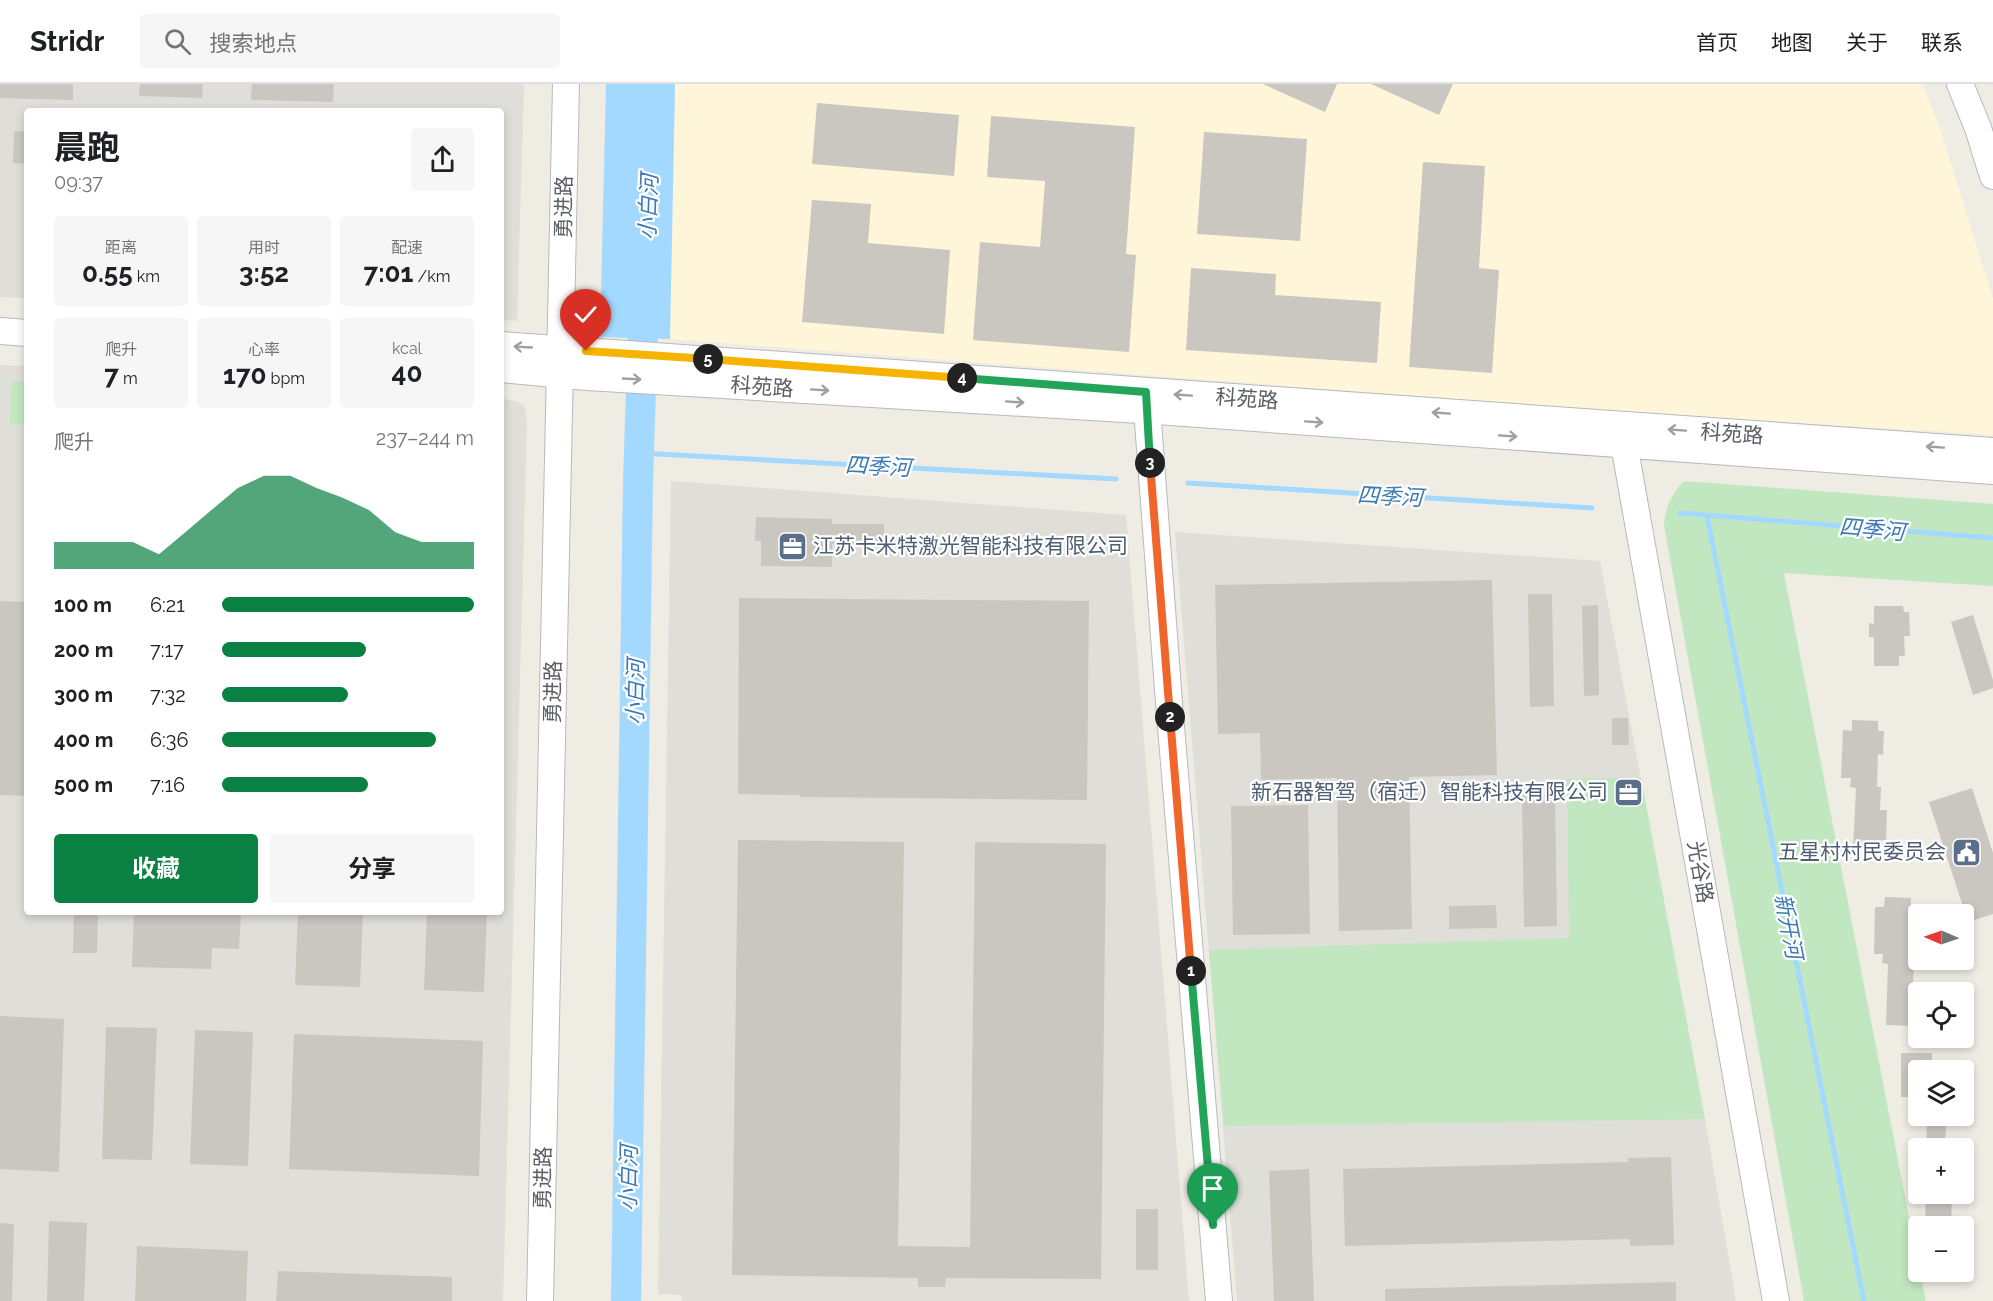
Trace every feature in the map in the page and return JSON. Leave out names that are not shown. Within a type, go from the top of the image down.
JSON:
[{"type":"street","name":"勇进路","points":[[540,1301],[566,84]]},
{"type":"street","points":[[1960,84],[1978,128],[1993,176]]},
{"type":"street","points":[[0,316],[24,318]]},
{"type":"street","points":[[0,331],[24,333]]},
{"type":"street","name":"科苑路","points":[[504,345],[586,351],[678,369],[1146,401],[1993,451]]},
{"type":"street","name":"科苑路","points":[[504,369],[587,377],[678,369]]},
{"type":"street","name":"科苑路","points":[[1146,401],[1624,444],[1993,471]]},
{"type":"street","points":[[1146,401],[1219,1301]]},
{"type":"street","name":"光谷路","points":[[1624,444],[1776,1301]]},
{"type":"shaded area","points":[[0,84],[524,84],[517,321],[504,320],[504,108],[24,108],[24,298],[0,297]]},
{"type":"shaded area","points":[[675,84],[1922,84],[1939,125],[1993,299],[1993,435],[1642,413],[670,339]]},
{"type":"shaded area","points":[[0,365],[24,366],[24,915],[504,915],[504,399],[518,402],[525,408],[527,422],[503,1301],[0,1301]]},
{"type":"shaded area","points":[[671,481],[1126,515],[1189,1301],[682,1301],[682,1295],[658,1294]]},
{"type":"shaded area","points":[[1175,532],[1600,561],[1705,1119],[1736,1301],[1237,1301]]},
{"type":"green space","points":[[12,381],[24,382],[24,425],[10,424]]},
{"type":"green space","points":[[1684,481],[1993,504],[1993,586],[1784,573],[1909,1216],[1908,1282],[1922,1282],[1926,1301],[1804,1301],[1664,525],[1670,501]]},
{"type":"green space","points":[[1641,778],[1705,1119],[1224,1126],[1209,950],[1569,938],[1567,779]]},
{"type":"water","points":[[606,84],[675,84],[670,339],[600,337]]},
{"type":"building","points":[[0,84],[73,84],[73,100],[0,98]]},
{"type":"building","points":[[140,84],[203,84],[202,98],[139,96]]},
{"type":"building","points":[[252,84],[334,84],[333,102],[251,100]]},
{"type":"building","points":[[1263,84],[1337,84],[1325,112]]},
{"type":"building","points":[[1371,84],[1453,84],[1439,115]]},
{"type":"building","points":[[817,103],[959,115],[954,176],[812,164]]},
{"type":"building","points":[[991,116],[1135,127],[1126,254],[1136,255],[1129,352],[973,340],[980,242],[1040,247],[1045,181],[987,177]]},
{"type":"building","points":[[14,131],[24,132],[24,164],[13,163]]},
{"type":"building","points":[[1204,132],[1307,139],[1300,241],[1197,234]]},
{"type":"building","points":[[1423,162],[1485,166],[1479,268],[1499,270],[1492,373],[1409,367]]},
{"type":"building","points":[[812,200],[871,204],[868,243],[950,250],[944,334],[802,322]]},
{"type":"building","points":[[1191,268],[1276,274],[1275,295],[1381,302],[1377,363],[1186,350]]},
{"type":"building","points":[[756,517],[832,519],[832,524],[884,524],[884,545],[832,544],[832,567],[761,566],[761,541],[755,541]]},
{"type":"building","points":[[1492,580],[1497,775],[1409,777],[1412,929],[1339,931],[1337,778],[1261,780],[1260,733],[1218,734],[1215,585]]},
{"type":"building","points":[[1528,594],[1552,594],[1554,706],[1530,707]]},
{"type":"building","points":[[739,598],[1089,601],[1087,800],[800,797],[800,795],[738,794]]},
{"type":"building","points":[[0,601],[24,602],[24,796],[0,795]]},
{"type":"building","points":[[1598,605],[1599,695],[1584,696],[1582,606]]},
{"type":"building","points":[[1874,606],[1903,606],[1904,612],[1909,612],[1910,636],[1904,636],[1905,656],[1899,656],[1899,666],[1874,666],[1874,637],[1869,637],[1869,623],[1874,624]]},
{"type":"building","points":[[1973,615],[1993,680],[1993,688],[1973,695],[1951,622]]},
{"type":"building","points":[[1612,718],[1628,718],[1629,745],[1612,745]]},
{"type":"building","points":[[1852,720],[1878,721],[1878,731],[1884,731],[1883,755],[1878,754],[1877,787],[1881,787],[1880,810],[1887,810],[1886,840],[1882,840],[1881,850],[1853,849],[1856,788],[1850,787],[1851,778],[1841,778],[1843,730],[1852,731]]},
{"type":"building","points":[[1972,788],[1993,853],[1993,914],[1974,920],[1974,904],[1962,904],[1929,802]]},
{"type":"building","points":[[1555,794],[1557,926],[1524,927],[1522,795]]},
{"type":"building","points":[[1308,805],[1310,934],[1233,935],[1231,806]]},
{"type":"building","points":[[738,840],[904,842],[898,1246],[970,1247],[975,842],[1106,844],[1101,1279],[946,1278],[945,1287],[918,1287],[918,1278],[732,1275]]},
{"type":"building","points":[[1885,897],[1911,898],[1911,904],[1908,904],[1908,970],[1914,970],[1913,982],[1908,982],[1908,1026],[1886,1025],[1888,964],[1882,963],[1883,954],[1874,954],[1875,907],[1884,907]]},
{"type":"building","points":[[1496,905],[1497,928],[1449,929],[1449,906]]},
{"type":"building","points":[[74,915],[98,915],[97,953],[73,953]]},
{"type":"building","points":[[134,915],[241,915],[239,949],[212,948],[211,969],[132,967]]},
{"type":"building","points":[[298,915],[363,915],[360,987],[295,985]]},
{"type":"building","points":[[427,915],[487,915],[484,992],[424,990]]},
{"type":"building","points":[[0,1016],[64,1019],[59,1172],[0,1169]]},
{"type":"building","points":[[106,1027],[157,1028],[152,1160],[102,1159]]},
{"type":"building","points":[[195,1030],[253,1032],[248,1166],[190,1164]]},
{"type":"building","points":[[294,1034],[483,1041],[479,1176],[289,1169]]},
{"type":"building","points":[[1901,1053],[1932,1053],[1932,1060],[1908,1060],[1908,1097],[1901,1097]]},
{"type":"building","points":[[1927,1126],[1946,1126],[1945,1138],[1926,1138]]},
{"type":"building","points":[[1671,1157],[1674,1245],[1630,1246],[1630,1239],[1345,1246],[1343,1169],[1628,1162],[1628,1158]]},
{"type":"building","points":[[1309,1169],[1314,1301],[1274,1301],[1269,1171]]},
{"type":"building","points":[[1926,1204],[1952,1204],[1951,1216],[1925,1216]]},
{"type":"building","points":[[1136,1209],[1158,1209],[1158,1270],[1136,1270]]},
{"type":"building","points":[[49,1221],[87,1223],[84,1301],[47,1301]]},
{"type":"building","points":[[0,1223],[14,1224],[12,1301],[0,1301]]},
{"type":"building","points":[[137,1246],[248,1251],[246,1301],[135,1301]]},
{"type":"building","points":[[278,1271],[452,1277],[452,1301],[276,1301]]},
{"type":"building","points":[[1676,1282],[1676,1301],[1385,1301],[1385,1289]]},
{"type":"waterway","name":"小白河","points":[[626,1301],[638,481],[644,299]]},
{"type":"waterway","name":"四季河","points":[[639,453],[1116,479]]},
{"type":"waterway","name":"四季河","points":[[1188,483],[1592,508]]},
{"type":"waterway","name":"四季河","points":[[1680,513],[1993,538]]},
{"type":"waterway","name":"新开河","points":[[1707,516],[1864,1301]]},
{"type":"place","name":"江苏卡米特激光智能科技有限公司","points":[[792,546]]},
{"type":"place","name":"新石器智驾（宿迁）智能科技有限公司","points":[[1629,792]]},
{"type":"place","name":"五星村村民委员会","points":[[1967,852]]},
{"type":"route","points":[[586,351],[1146,392],[1169,703],[1213,1225]]}]
